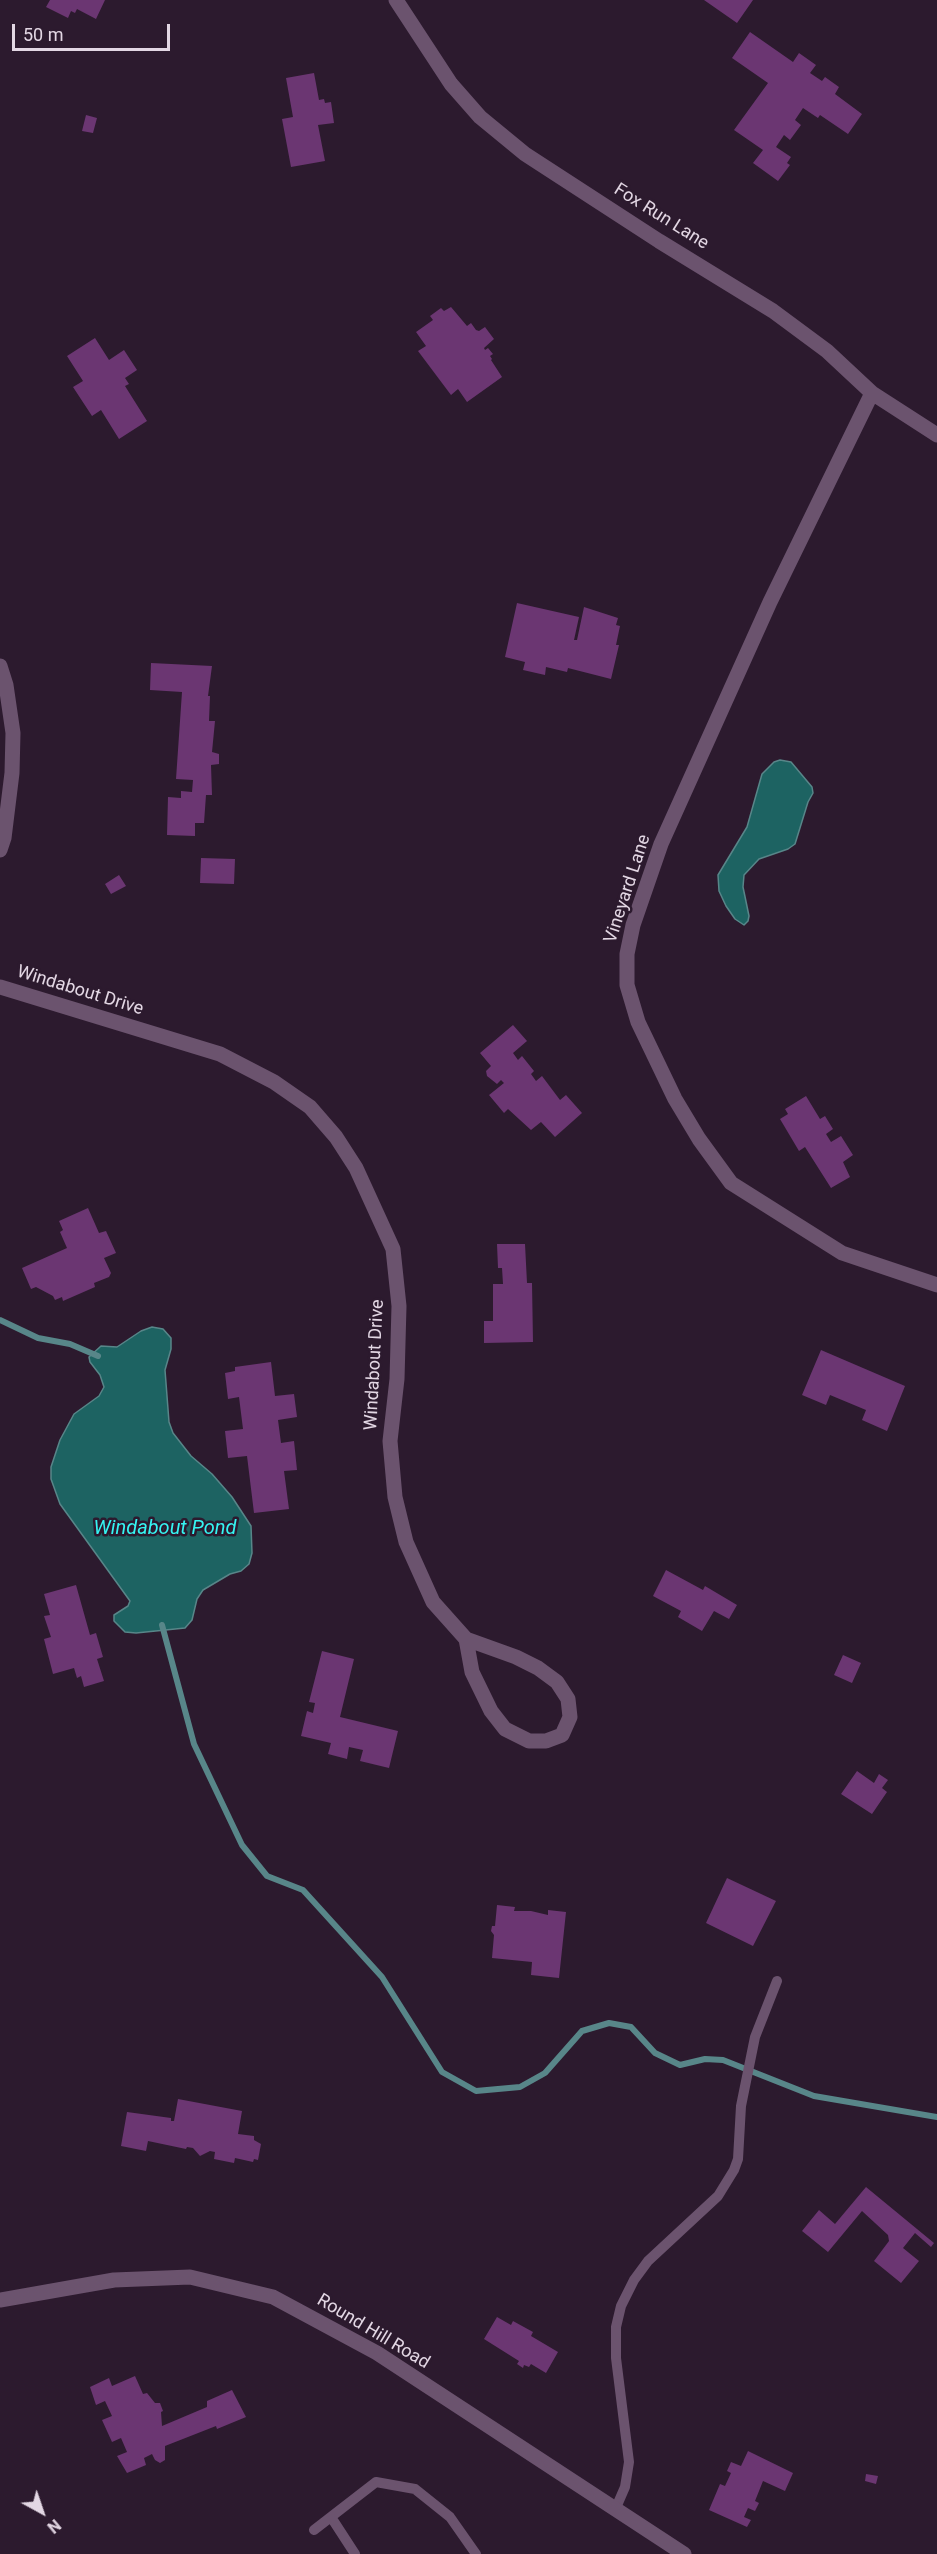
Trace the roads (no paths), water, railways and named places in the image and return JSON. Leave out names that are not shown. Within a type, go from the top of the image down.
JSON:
[{"type":"street","name":"Fox Run Lane","points":[[396,0],[451,84],[480,117],[501,135],[525,154],[613,211],[773,311],[827,351],[872,393],[937,435]]},
{"type":"street","name":"Vineyard Lane","points":[[872,393],[770,602],[661,844],[633,925],[627,954],[627,985],[638,1022],[675,1099],[699,1139],[731,1183],[842,1253],[937,1285]]},
{"type":"street","points":[[0,666],[6,685],[13,733],[12,773],[4,838],[0,850]]},
{"type":"street","name":"Windabout Drive","points":[[0,987],[220,1054],[274,1082],[310,1107],[336,1137],[356,1167],[393,1249],[399,1306],[397,1379],[390,1441],[395,1497],[405,1542],[433,1602],[466,1639],[516,1657],[538,1668],[557,1682],[568,1698],[570,1717],[562,1735],[546,1741],[529,1741],[505,1729],[491,1711],[472,1672],[466,1639]]},
{"type":"street","name":"Round Hill Road","points":[[0,2300],[114,2280],[190,2277],[273,2296],[377,2353],[684,2554]]},
{"type":"lane","points":[[615,2510],[626,2487],[629,2462],[616,2358],[616,2327],[621,2306],[634,2280],[648,2261],[718,2196],[734,2170],[738,2160],[741,2106],[755,2037],[777,1981]]},
{"type":"lane","points":[[314,2530],[376,2482],[415,2488],[450,2517],[476,2554]]},
{"type":"lane","points":[[331,2517],[355,2554]]},
{"type":"water","points":[[780,760],[791,762],[812,787],[813,793],[795,844],[788,849],[759,859],[744,875],[743,887],[749,916],[744,925],[735,919],[726,906],[719,891],[718,875],[747,827],[762,774],[774,762]]},
{"type":"water","name":"Windabout Pond","points":[[152,1327],[163,1329],[171,1338],[171,1349],[165,1370],[169,1422],[173,1433],[191,1456],[212,1474],[232,1497],[251,1526],[252,1553],[249,1564],[241,1571],[230,1574],[203,1590],[197,1599],[192,1620],[185,1628],[136,1633],[125,1632],[114,1621],[114,1615],[128,1606],[130,1601],[60,1504],[51,1479],[51,1467],[60,1440],[74,1414],[99,1396],[104,1387],[89,1357],[101,1346],[117,1347],[141,1331]]},
{"type":"waterway","points":[[0,1320],[38,1338],[70,1344],[98,1356]]},
{"type":"waterway","points":[[162,1625],[194,1744],[242,1845],[267,1876],[303,1890],[382,1977],[442,2072],[476,2091],[520,2087],[545,2073],[582,2031],[609,2023],[631,2027],[655,2053],[680,2065],[705,2059],[723,2060],[814,2096],[937,2117]]}]
